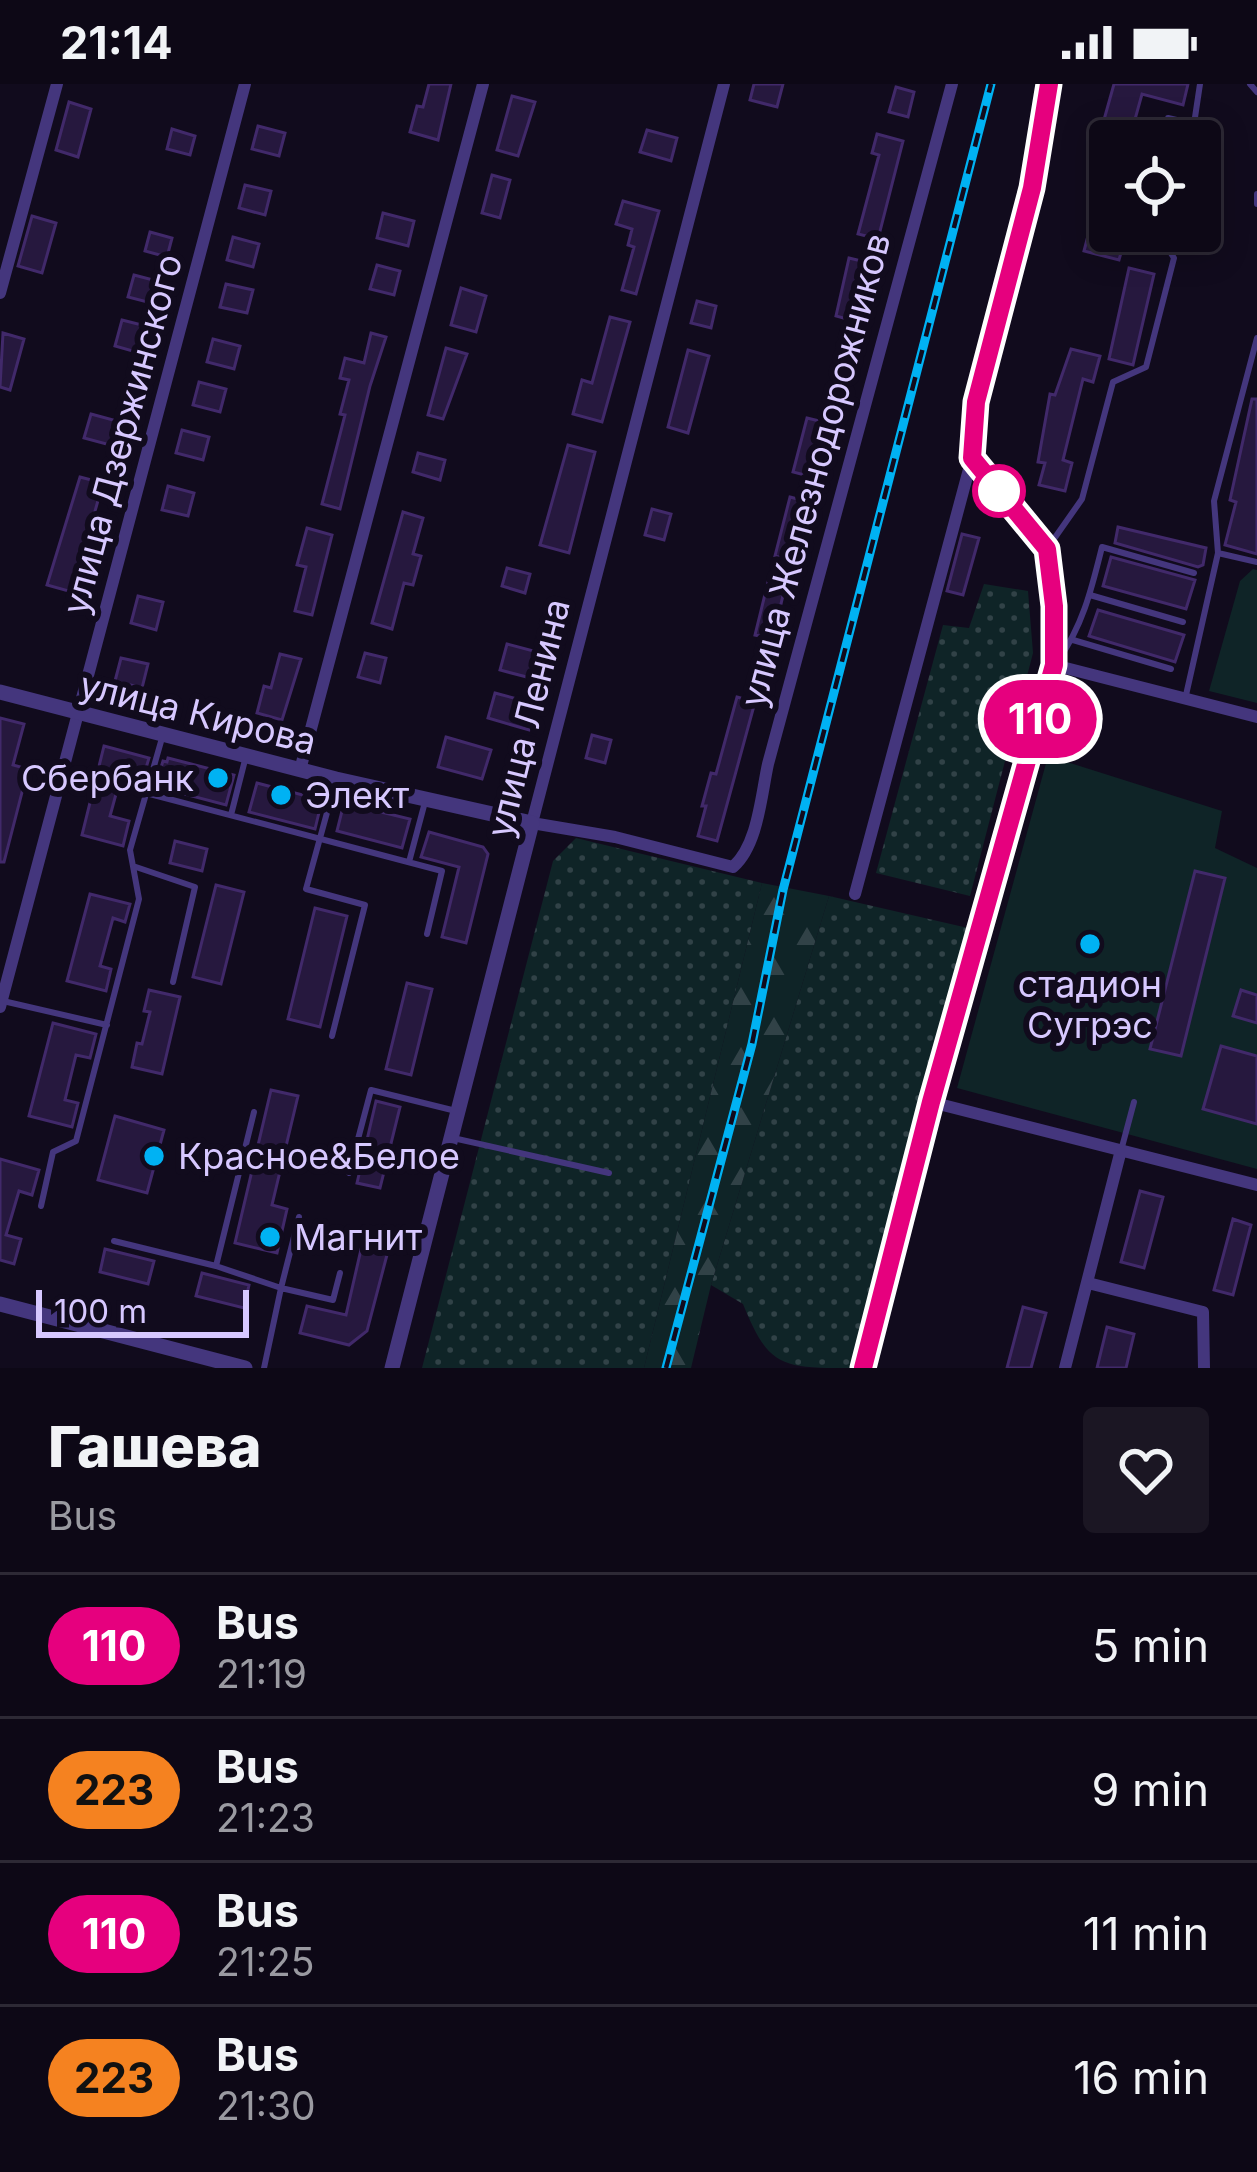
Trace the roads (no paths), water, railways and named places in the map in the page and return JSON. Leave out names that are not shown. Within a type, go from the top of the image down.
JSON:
[{"type":"street","points":[[0,293],[57,84]]},
{"type":"street","name":"улица Дзержинского","points":[[1,1002],[245,84]]},
{"type":"street","points":[[300,770],[483,84]]},
{"type":"street","name":"улица Ленина","points":[[392,1368],[724,84]]},
{"type":"street","name":"улица Железнодорожников","points":[[733,866],[744,853],[758,816],[901,262],[952,84]]},
{"type":"street","points":[[855,894],[972,458],[976,402],[1032,188],[1049,84]]},
{"type":"street","points":[[863,1368],[931,1102],[1054,665],[1047,549],[972,458]]},
{"type":"street","points":[[1054,665],[1257,717]]},
{"type":"street","name":"улица Кирова","points":[[0,692],[336,779],[733,866]]},
{"type":"street","points":[[931,1102],[1257,1185]]},
{"type":"street","points":[[1065,1368],[1121,1150]]},
{"type":"street","points":[[1088,1283],[1203,1312],[1204,1368]]},
{"type":"street","points":[[0,1304],[236,1367]]},
{"type":"lane","points":[[1195,120],[1200,84]]},
{"type":"lane","points":[[1250,84],[1257,92]]},
{"type":"lane","points":[[1257,194],[1257,204]]},
{"type":"lane","points":[[1047,549],[1082,499],[1113,382],[1146,367],[1174,258],[1170,252]]},
{"type":"lane","points":[[1185,699],[1218,553],[1214,501],[1257,338]]},
{"type":"lane","points":[[1054,665],[1072,640],[1102,547],[1194,573]]},
{"type":"lane","points":[[1218,553],[1257,562]]},
{"type":"lane","points":[[1090,595],[1183,622]]},
{"type":"lane","points":[[1072,640],[1172,669]]},
{"type":"lane","points":[[41,1206],[53,1152],[76,1142],[108,1026],[139,899],[130,850],[164,734]]},
{"type":"lane","points":[[231,815],[247,756]]},
{"type":"lane","points":[[332,1036],[365,905],[306,889],[336,779]]},
{"type":"lane","points":[[146,793],[442,871],[427,934]]},
{"type":"lane","points":[[410,862],[426,800]]},
{"type":"lane","points":[[133,866],[195,887],[173,982]]},
{"type":"lane","points":[[1,1002],[108,1026]]},
{"type":"lane","points":[[349,1173],[371,1090],[460,1112]]},
{"type":"lane","points":[[1121,1150],[1134,1102]]},
{"type":"lane","points":[[216,1266],[254,1112]]},
{"type":"lane","points":[[453,1138],[609,1173]]},
{"type":"lane","points":[[263,1368],[299,1216]]},
{"type":"lane","points":[[114,1241],[333,1300],[340,1273]]},
{"type":"railway","points":[[666,1368],[752,1044],[783,890],[991,84]]},
{"type":"place","name":"Сбербанк","points":[[218,778]]},
{"type":"place","name":"Элект","points":[[281,795]]},
{"type":"place","name":"стадион Сугрэс","points":[[1090,944]]},
{"type":"place","name":"Красное&Белое","points":[[154,1156]]},
{"type":"place","name":"Магнит","points":[[270,1237]]}]
